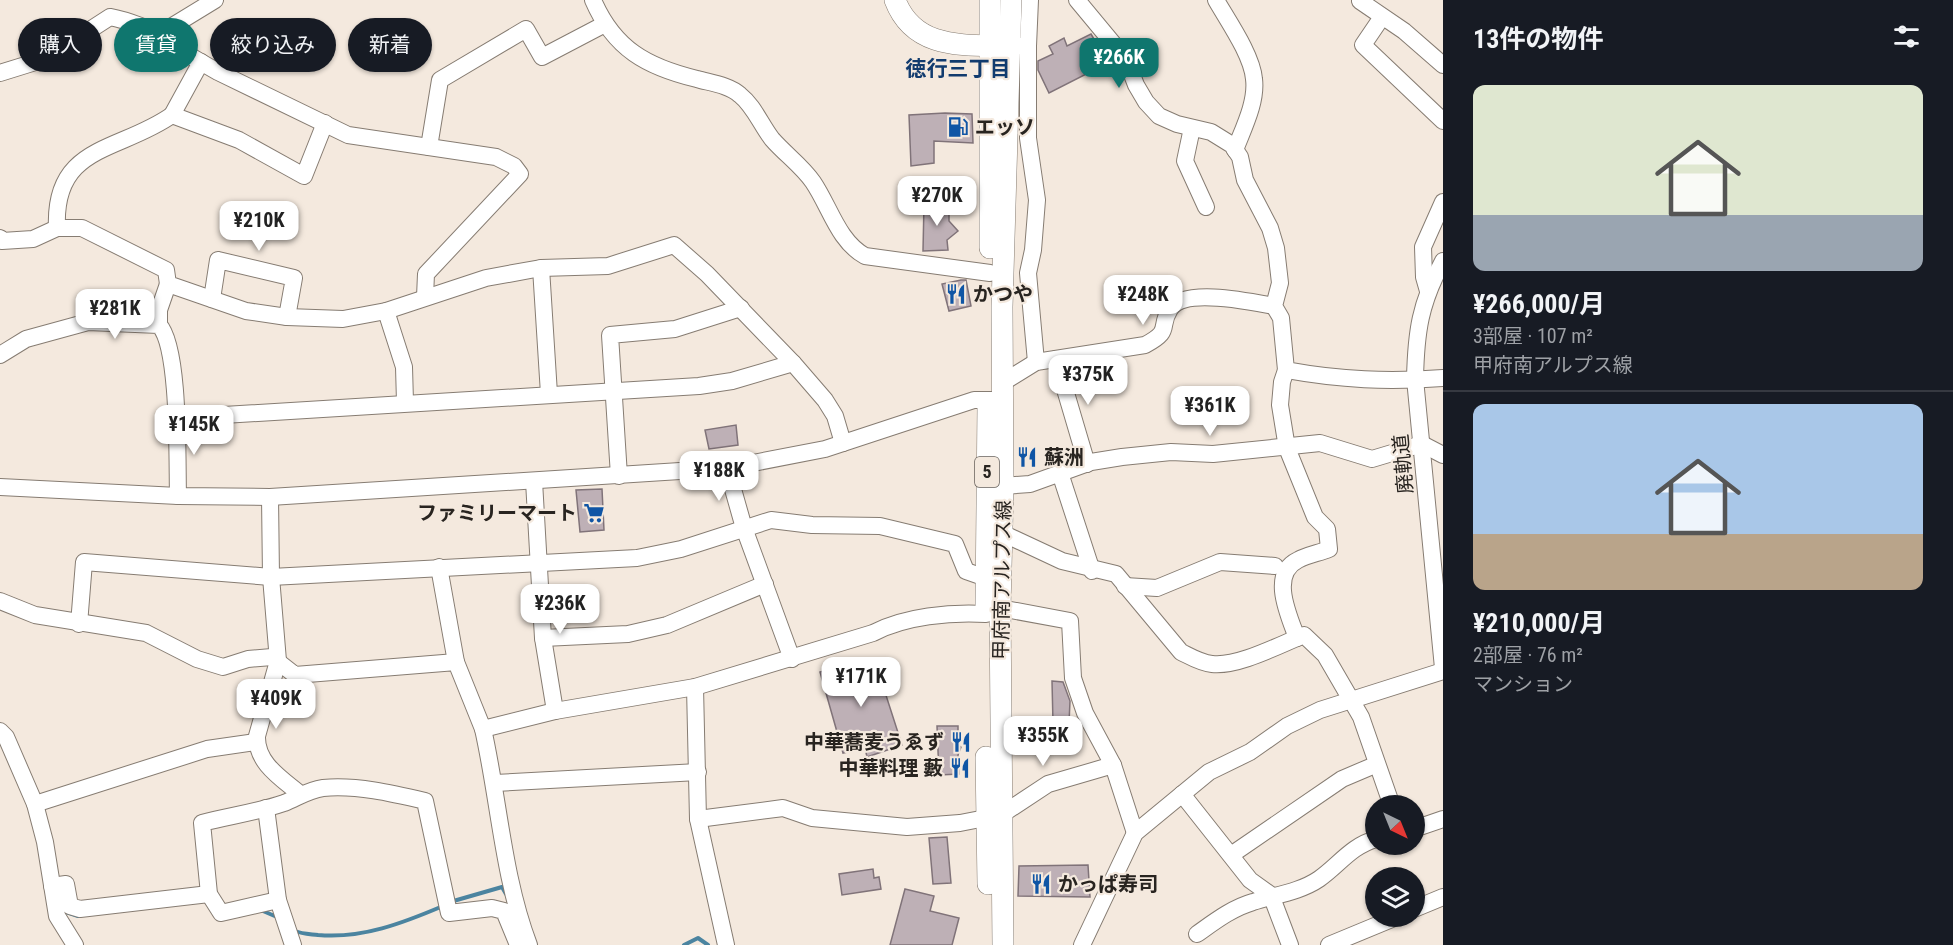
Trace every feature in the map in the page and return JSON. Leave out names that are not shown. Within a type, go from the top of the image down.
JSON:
[{"type":"main road","points":[[895,0],[900,12],[929,40],[988,46],[1019,46]]},
{"type":"main road","name":"甲府南アルプス線","points":[[990,0],[988,46],[997,270],[997,395],[986,578],[993,611]]},
{"type":"main road","name":"甲府南アルプス線","points":[[997,270],[1019,46],[1011,0]]},
{"type":"main road","name":"甲府南アルプス線","points":[[990,945],[994,816],[993,611],[1002,533],[1003,486],[997,395]]},
{"type":"main road","name":"甲府南アルプス線","points":[[994,816],[1004,945]]},
{"type":"street","points":[[186,18],[215,0]]},
{"type":"street","points":[[593,0],[605,24],[624,47],[650,64],[665,72],[728,88],[740,94],[773,139],[812,181],[845,239],[855,250],[865,256],[997,270],[1029,268]]},
{"type":"street","points":[[1030,0],[1019,46],[1037,200],[1029,268],[1036,362]]},
{"type":"street","points":[[1077,0],[1126,59],[1146,102],[1159,116],[1192,128],[1212,132],[1232,145],[1245,180],[1270,228],[1276,248],[1280,283],[1274,306],[1281,318],[1286,370],[1282,382],[1280,405],[1287,448],[1316,517],[1327,529],[1329,549],[1296,561],[1287,570],[1282,594],[1297,638]]},
{"type":"street","points":[[1216,0],[1245,54],[1254,79],[1249,109],[1235,150]]},
{"type":"street","points":[[1360,2],[1404,31],[1443,65]]},
{"type":"street","points":[[0,73],[45,59],[110,17],[115,18]]},
{"type":"street","points":[[1382,17],[1363,45],[1443,121]]},
{"type":"street","points":[[429,147],[440,80],[526,29],[542,57],[605,24]]},
{"type":"street","points":[[198,61],[348,135],[496,157],[514,166],[520,174],[426,274],[425,297]]},
{"type":"street","points":[[57,228],[56,209],[66,179],[78,163],[92,153],[155,128],[172,115],[201,63]]},
{"type":"street","points":[[172,115],[239,140],[304,176],[325,123]]},
{"type":"street","points":[[1192,128],[1185,162],[1206,207]]},
{"type":"street","points":[[1428,291],[1424,277],[1423,247],[1443,202]]},
{"type":"street","points":[[0,238],[33,239],[57,228],[82,228],[166,270],[168,284],[159,310],[159,325],[166,333],[173,372],[178,496]]},
{"type":"street","points":[[168,284],[246,311],[287,317],[343,319],[386,311],[486,278],[541,268],[608,266],[674,245],[741,308],[825,400],[834,416],[843,443]]},
{"type":"street","points":[[212,299],[218,260],[294,278],[287,317]]},
{"type":"street","name":"廃軌道","points":[[1443,261],[1428,291],[1416,334],[1415,379],[1443,669]]},
{"type":"street","points":[[541,268],[549,394]]},
{"type":"street","points":[[0,487],[178,496],[270,497],[727,468],[843,443],[974,400],[997,395],[1036,362],[1145,345],[1159,337],[1166,328],[1169,310],[1176,303],[1190,298],[1229,298],[1274,306]]},
{"type":"street","points":[[619,476],[610,335],[675,329],[741,308]]},
{"type":"street","points":[[386,311],[404,367],[405,402]]},
{"type":"street","points":[[0,355],[26,339],[88,322],[159,325]]},
{"type":"street","points":[[1056,359],[1087,464]]},
{"type":"street","points":[[175,418],[722,383],[793,363]]},
{"type":"street","points":[[1286,370],[1345,380],[1374,382],[1443,378]]},
{"type":"street","points":[[1003,486],[1030,484],[1087,464],[1161,453],[1213,454],[1320,443],[1372,459],[1422,444],[1443,455]]},
{"type":"street","points":[[727,468],[744,528],[792,659]]},
{"type":"street","points":[[1060,473],[1092,571]]},
{"type":"street","points":[[534,481],[543,638],[555,711]]},
{"type":"street","points":[[270,497],[271,577],[278,661],[256,742],[263,760],[300,794]]},
{"type":"street","points":[[79,624],[84,562],[271,577],[637,558],[681,549],[771,520],[812,525],[880,526],[955,544],[966,571],[986,578]]},
{"type":"street","points":[[1002,533],[1033,550],[1092,571],[1116,574],[1181,652],[1211,664],[1226,664],[1304,635],[1325,654],[1351,700],[1370,737],[1375,765],[1387,795]]},
{"type":"street","points":[[1125,586],[1157,588],[1220,562],[1275,566]]},
{"type":"street","points":[[439,567],[456,662],[483,729],[495,783],[510,878],[529,945]]},
{"type":"street","points":[[543,638],[628,634],[648,630],[667,625],[765,584]]},
{"type":"street","points":[[0,601],[34,615],[146,633],[197,659],[224,667],[248,659],[272,657],[295,675],[456,662]]},
{"type":"street","points":[[483,729],[555,711],[695,687],[873,633],[890,624],[993,611],[1070,621],[1073,678],[1085,713],[1113,765],[1135,833]]},
{"type":"street","points":[[1082,945],[1135,833],[1209,772],[1250,752],[1287,726],[1320,710],[1443,669]]},
{"type":"street","points":[[695,687],[698,819],[726,945]]},
{"type":"street","points":[[0,731],[6,737],[41,803],[57,885],[57,916],[75,945]]},
{"type":"street","points":[[41,803],[207,749],[256,742]]},
{"type":"street","points":[[698,819],[783,808],[812,818],[907,827],[960,822],[994,816],[1048,784],[1113,765]]},
{"type":"street","points":[[1231,855],[1342,779],[1375,765]]},
{"type":"street","points":[[495,783],[698,772]]},
{"type":"street","points":[[281,907],[221,913],[209,894],[202,823],[266,808],[286,802],[300,794],[323,788],[375,790],[424,801],[449,913],[492,908],[504,911],[518,945]]},
{"type":"street","points":[[1182,794],[1250,880],[1264,887],[1272,898],[1290,945]]},
{"type":"street","points":[[266,808],[281,907],[292,941]]},
{"type":"street","points":[[1425,826],[1443,819]]},
{"type":"street","points":[[1197,934],[1228,913],[1252,902],[1272,898],[1318,879],[1365,842]]},
{"type":"street","points":[[57,885],[70,906],[80,909],[209,894]]},
{"type":"street","points":[[1425,904],[1443,897]]},
{"type":"street","points":[[1335,944],[1374,927]]},
{"type":"building","points":[[1091,34],[1108,63],[1049,93],[1038,70],[1038,61],[1053,54],[1049,46],[1064,38],[1067,46]]},
{"type":"building","points":[[972,114],[973,143],[934,141],[934,163],[911,166],[909,115]]},
{"type":"building","points":[[924,204],[949,204],[949,221],[958,231],[947,240],[948,250],[923,251]]},
{"type":"building","points":[[966,280],[971,306],[949,311],[942,284]]},
{"type":"building","points":[[736,425],[738,445],[709,449],[705,430]]},
{"type":"building","points":[[602,489],[604,530],[580,532],[576,490]]},
{"type":"building","points":[[874,658],[902,745],[867,757],[865,748],[843,753],[820,672]]},
{"type":"building","points":[[1052,681],[1063,682],[1070,701],[1069,723],[1053,723]]},
{"type":"building","points":[[937,726],[958,726],[958,745],[961,747],[958,755],[959,774],[939,775]]},
{"type":"building","points":[[947,837],[951,883],[933,884],[929,838]]},
{"type":"building","points":[[1088,865],[1090,897],[1018,896],[1019,866]]},
{"type":"building","points":[[873,869],[874,878],[879,877],[881,889],[842,895],[839,874]]},
{"type":"building","points":[[905,889],[934,896],[930,911],[959,918],[952,945],[890,945]]},
{"type":"waterway","points":[[450,902],[502,887],[506,894]]},
{"type":"waterway","points":[[295,931],[318,935],[350,935],[397,924],[443,906]]},
{"type":"waterway","points":[[63,911],[78,916]]},
{"type":"waterway","points":[[263,911],[277,917]]},
{"type":"waterway","points":[[684,945],[698,938],[708,945]]},
{"type":"place","name":"エッソ","points":[[958,127]]},
{"type":"place","name":"かつや","points":[[956,294]]},
{"type":"place","name":"蘇洲","points":[[1027,457]]},
{"type":"place","name":"ファミリーマート","points":[[594,513]]},
{"type":"place","name":"中華蕎麦うゑず","points":[[961,742]]},
{"type":"place","name":"中華料理 藪","points":[[960,768]]},
{"type":"place","name":"かっぱ寿司","points":[[1041,884]]},
{"type":"district","name":"徳行三丁目","points":[[958,69]]}]
